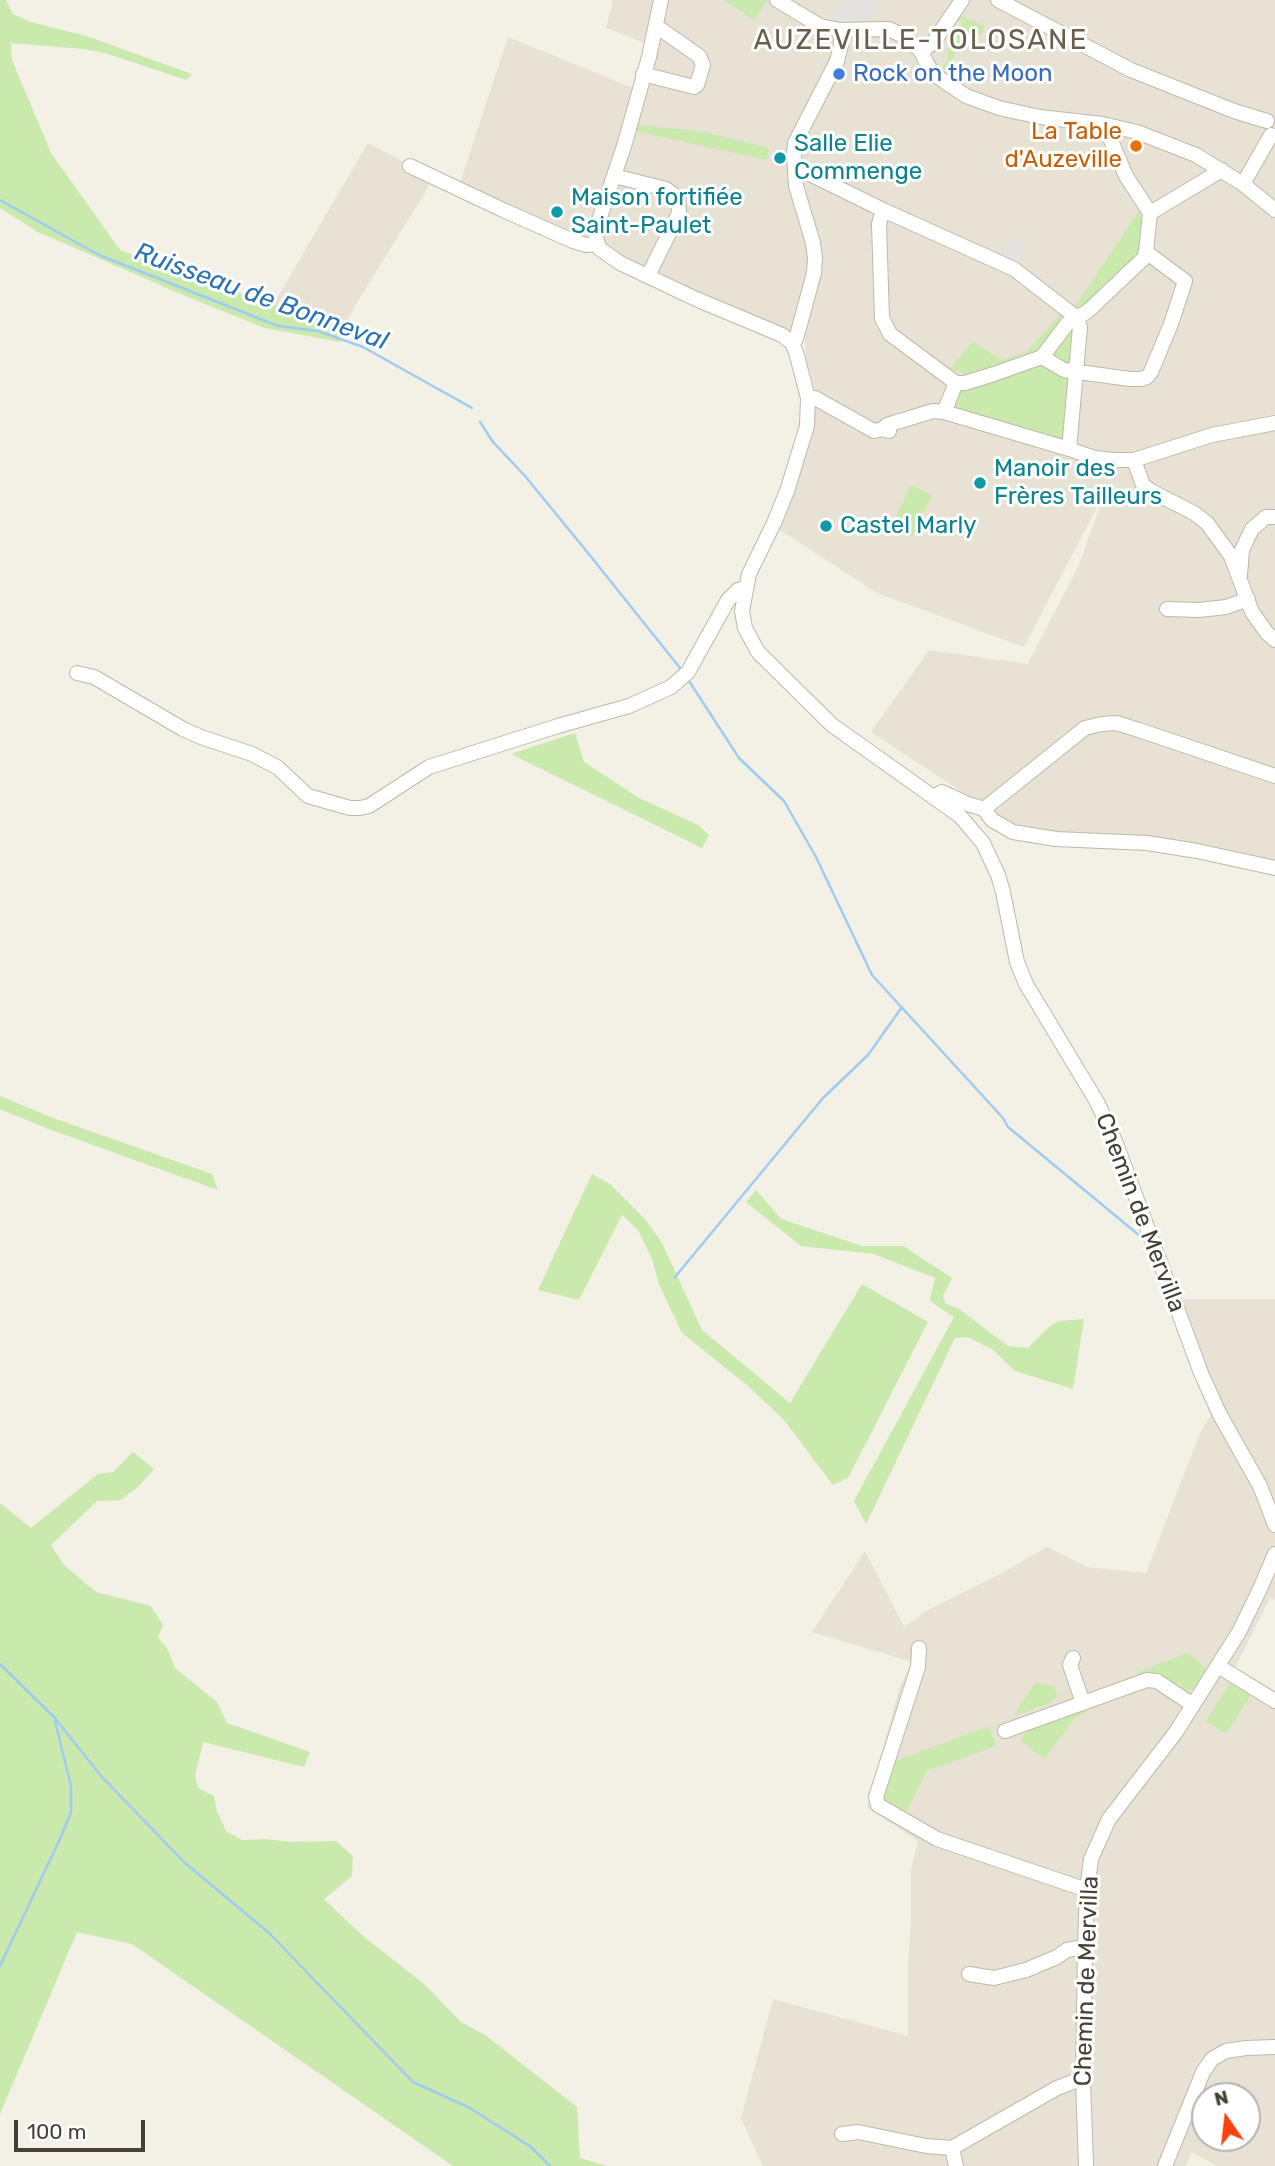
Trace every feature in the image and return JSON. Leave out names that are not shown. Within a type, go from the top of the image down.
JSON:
[{"type":"street","points":[[77,673],[94,677],[183,729],[252,754],[277,767],[308,796],[350,808],[360,808],[369,806],[429,768],[648,699],[671,687],[688,672],[729,600],[738,590],[745,588],[774,523],[797,464],[807,426],[808,398],[792,343],[782,335],[648,276],[606,254],[597,244],[597,226],[643,74],[661,0]]},
{"type":"street","points":[[777,0],[820,26],[840,30],[889,29],[905,37],[921,51],[927,64],[943,82],[966,96],[999,108],[1040,117],[1108,125],[1168,143],[1222,170],[1275,210]]},
{"type":"street","points":[[921,51],[933,43],[962,0]]},
{"type":"street","points":[[998,0],[1131,70],[1272,127],[1248,178],[1242,184]]},
{"type":"street","points":[[643,74],[694,87],[703,65],[699,56],[656,26]]},
{"type":"street","points":[[792,343],[796,339],[814,273],[815,258],[796,186],[795,143],[837,61],[841,45],[840,30]]},
{"type":"street","points":[[883,211],[879,224],[882,318],[890,334],[956,383],[965,383],[1042,357],[1058,335],[1136,267],[1146,252],[1150,213],[1126,176],[1110,138],[1108,125]]},
{"type":"street","points":[[410,166],[573,241],[586,245],[597,244]]},
{"type":"street","points":[[1150,213],[1222,170]]},
{"type":"street","points":[[795,173],[808,173],[883,211],[1014,269],[1076,317],[1080,327],[1069,449]]},
{"type":"street","points":[[614,176],[666,189],[678,198],[679,213],[648,276]]},
{"type":"street","points":[[1042,357],[1064,370],[1141,379],[1151,372],[1185,281],[1146,252]]},
{"type":"street","points":[[942,412],[956,383]]},
{"type":"street","points":[[808,398],[815,398],[874,431],[933,411],[942,412],[1095,458],[1134,460],[1212,435],[1275,423]]},
{"type":"street","points":[[1134,460],[1143,485],[1208,523],[1231,556],[1252,612],[1275,640]]},
{"type":"street","points":[[1240,579],[1242,550],[1252,529],[1266,517],[1275,517]]},
{"type":"street","name":"Chemin de Mervilla","points":[[745,588],[743,620],[758,652],[832,725],[960,816],[984,843],[998,875],[1017,962],[1026,984],[1107,1123],[1201,1373],[1219,1413],[1260,1486],[1275,1525]]},
{"type":"street","points":[[1167,609],[1226,607],[1248,599]]},
{"type":"street","points":[[984,808],[1085,728],[1102,724],[1116,723],[1275,776]]},
{"type":"street","points":[[933,797],[942,792],[984,808],[992,820],[1013,832],[1055,839],[1147,843],[1197,850],[1275,868]]},
{"type":"street","name":"Chemin de Mervilla","points":[[1086,2166],[1083,2087],[1085,1947],[1091,1859],[1109,1819],[1176,1732],[1239,1632],[1275,1554]]},
{"type":"street","points":[[919,1648],[918,1667],[876,1797],[878,1805],[937,1839],[1087,1891]]},
{"type":"street","points":[[1073,1658],[1070,1665],[1083,1703]]},
{"type":"street","points":[[1218,1666],[1275,1701]]},
{"type":"street","points":[[1005,1731],[1147,1680],[1157,1681],[1193,1705]]},
{"type":"street","points":[[969,1974],[994,1979],[1026,1970],[1067,1950],[1085,1947]]},
{"type":"street","points":[[1165,2166],[1203,2072],[1212,2059],[1226,2051],[1275,2047]]},
{"type":"street","points":[[842,2134],[858,2132],[926,2146],[952,2148],[1057,2088],[1075,2081],[1083,2087]]},
{"type":"street","points":[[952,2148],[956,2166]]},
{"type":"shaded area","points":[[613,0],[1275,0],[1275,869],[1017,828],[871,732],[929,650],[1028,664],[1078,567],[1106,490],[1024,647],[877,593],[768,522],[797,486],[813,423],[815,391],[806,358],[805,337],[726,317],[594,253],[457,192],[508,37],[633,88],[645,43],[606,28]]},
{"type":"shaded area","points":[[844,0],[877,0],[874,4],[877,15],[872,20],[829,20]]},
{"type":"shaded area","points":[[368,143],[434,178],[353,309],[346,325],[273,305]]},
{"type":"shaded area","points":[[1015,235],[1026,239],[1017,267],[998,255]]},
{"type":"shaded area","points":[[1183,1299],[1275,1299],[1275,1600],[1270,1598],[1233,1672],[1275,1695],[1275,2166],[1217,2166],[1192,2152],[1185,2166],[763,2166],[741,2118],[773,1999],[908,2036],[911,1870],[918,1841],[867,1807],[900,1686],[912,1662],[812,1632],[865,1551],[904,1627],[926,1611],[1047,1547],[1087,1567],[1146,1573],[1200,1433],[1213,1412],[1175,1310]]},
{"type":"green space","points":[[0,0],[6,0],[13,14],[31,22],[86,36],[192,74],[186,80],[105,53],[11,43],[12,60],[51,153],[120,250],[273,305],[346,325],[340,342],[265,328],[38,232],[0,208]]},
{"type":"green space","points":[[724,0],[767,0],[754,20]]},
{"type":"green space","points":[[961,16],[985,26],[981,35],[970,33],[942,74],[939,71],[948,60],[948,45],[962,23],[958,20]]},
{"type":"green space","points":[[636,125],[700,131],[769,148],[767,160],[635,131]]},
{"type":"green space","points":[[1139,211],[1143,222],[1135,260],[1089,305],[1074,308]]},
{"type":"green space","points":[[1062,312],[1062,319],[1055,330],[1035,352],[968,375],[950,369],[973,341],[1001,360],[1028,351]]},
{"type":"green space","points":[[1068,328],[1074,328],[1070,366],[1052,361],[1051,351]]},
{"type":"green space","points":[[1041,363],[1069,377],[1063,438],[1057,442],[1011,429],[1008,423],[986,417],[982,420],[959,413],[955,407],[953,401],[957,391]]},
{"type":"green space","points":[[911,485],[932,495],[912,537],[891,527]]},
{"type":"green space","points":[[575,733],[584,762],[639,798],[698,825],[709,835],[702,848],[511,754]]},
{"type":"green space","points":[[0,1096],[53,1118],[212,1174],[218,1190],[0,1109]]},
{"type":"green space","points":[[592,1174],[610,1184],[645,1219],[662,1243],[702,1330],[790,1403],[862,1284],[928,1322],[848,1478],[833,1485],[784,1420],[748,1386],[682,1333],[638,1230],[622,1215],[579,1300],[538,1290]]},
{"type":"green space","points":[[756,1190],[781,1219],[862,1246],[903,1246],[952,1278],[943,1296],[946,1304],[959,1309],[1008,1346],[1028,1348],[1050,1326],[1059,1321],[1084,1319],[1073,1389],[1015,1371],[992,1349],[967,1337],[955,1338],[866,1524],[854,1501],[954,1317],[930,1300],[935,1278],[874,1254],[801,1246],[746,1202]]},
{"type":"green space","points":[[133,1452],[154,1469],[138,1487],[120,1500],[97,1501],[51,1545],[64,1565],[96,1592],[151,1606],[163,1625],[158,1637],[168,1650],[175,1668],[217,1702],[227,1723],[310,1752],[304,1767],[203,1742],[195,1776],[198,1788],[214,1796],[217,1812],[226,1831],[242,1840],[336,1841],[353,1856],[352,1876],[324,1899],[364,1937],[424,1984],[461,2022],[485,2035],[577,2107],[580,2158],[607,2166],[453,2166],[132,1944],[77,1932],[0,2114],[0,1503],[31,1528],[98,1474],[113,1472]]},
{"type":"green space","points":[[1188,1653],[1209,1671],[1193,1689],[1183,1691],[1180,1688],[1182,1685],[1178,1683],[1176,1686],[1138,1677],[1136,1673]]},
{"type":"green space","points":[[1231,1682],[1251,1695],[1226,1734],[1206,1721]]},
{"type":"green space","points":[[1037,1683],[1054,1687],[1058,1695],[1049,1703],[1017,1715],[1015,1713]]},
{"type":"green space","points":[[1085,1706],[1087,1712],[1075,1718],[1044,1759],[1022,1742],[1029,1729]]},
{"type":"green space","points":[[989,1726],[996,1746],[927,1771],[903,1819],[881,1803],[896,1761]]},
{"type":"waterway","name":"Ruisseau de Bonneval","points":[[0,200],[99,255],[278,326],[318,331],[363,347],[472,408]]},
{"type":"waterway","name":"Ruisseau de Bonneval","points":[[480,422],[493,442],[525,476],[680,668]]},
{"type":"waterway","name":"Ruisseau de Bonneval","points":[[689,681],[739,758],[784,801],[816,857],[872,975],[1003,1118],[1008,1127],[1140,1236]]},
{"type":"waterway","points":[[675,1277],[823,1098],[868,1055],[902,1007]]},
{"type":"waterway","points":[[0,1664],[54,1717],[101,1776],[185,1863],[269,1933],[413,2082],[470,2108],[531,2147],[550,2166]]},
{"type":"waterway","points":[[0,1966],[71,1812],[71,1786],[55,1721]]},
{"type":"place","name":"Rock on the Moon","points":[[839,74]]},
{"type":"place","name":"La Table d'Auzeville","points":[[1136,146]]},
{"type":"place","name":"Salle Elie Commenge","points":[[780,158]]},
{"type":"place","name":"Maison fortifiée Saint-Paulet","points":[[557,212]]},
{"type":"place","name":"Manoir des Frères Tailleurs","points":[[980,483]]},
{"type":"place","name":"Castel Marly","points":[[826,526]]},
{"type":"district","name":"AUZEVILLE-TOLOSANE","points":[[921,41]]}]
